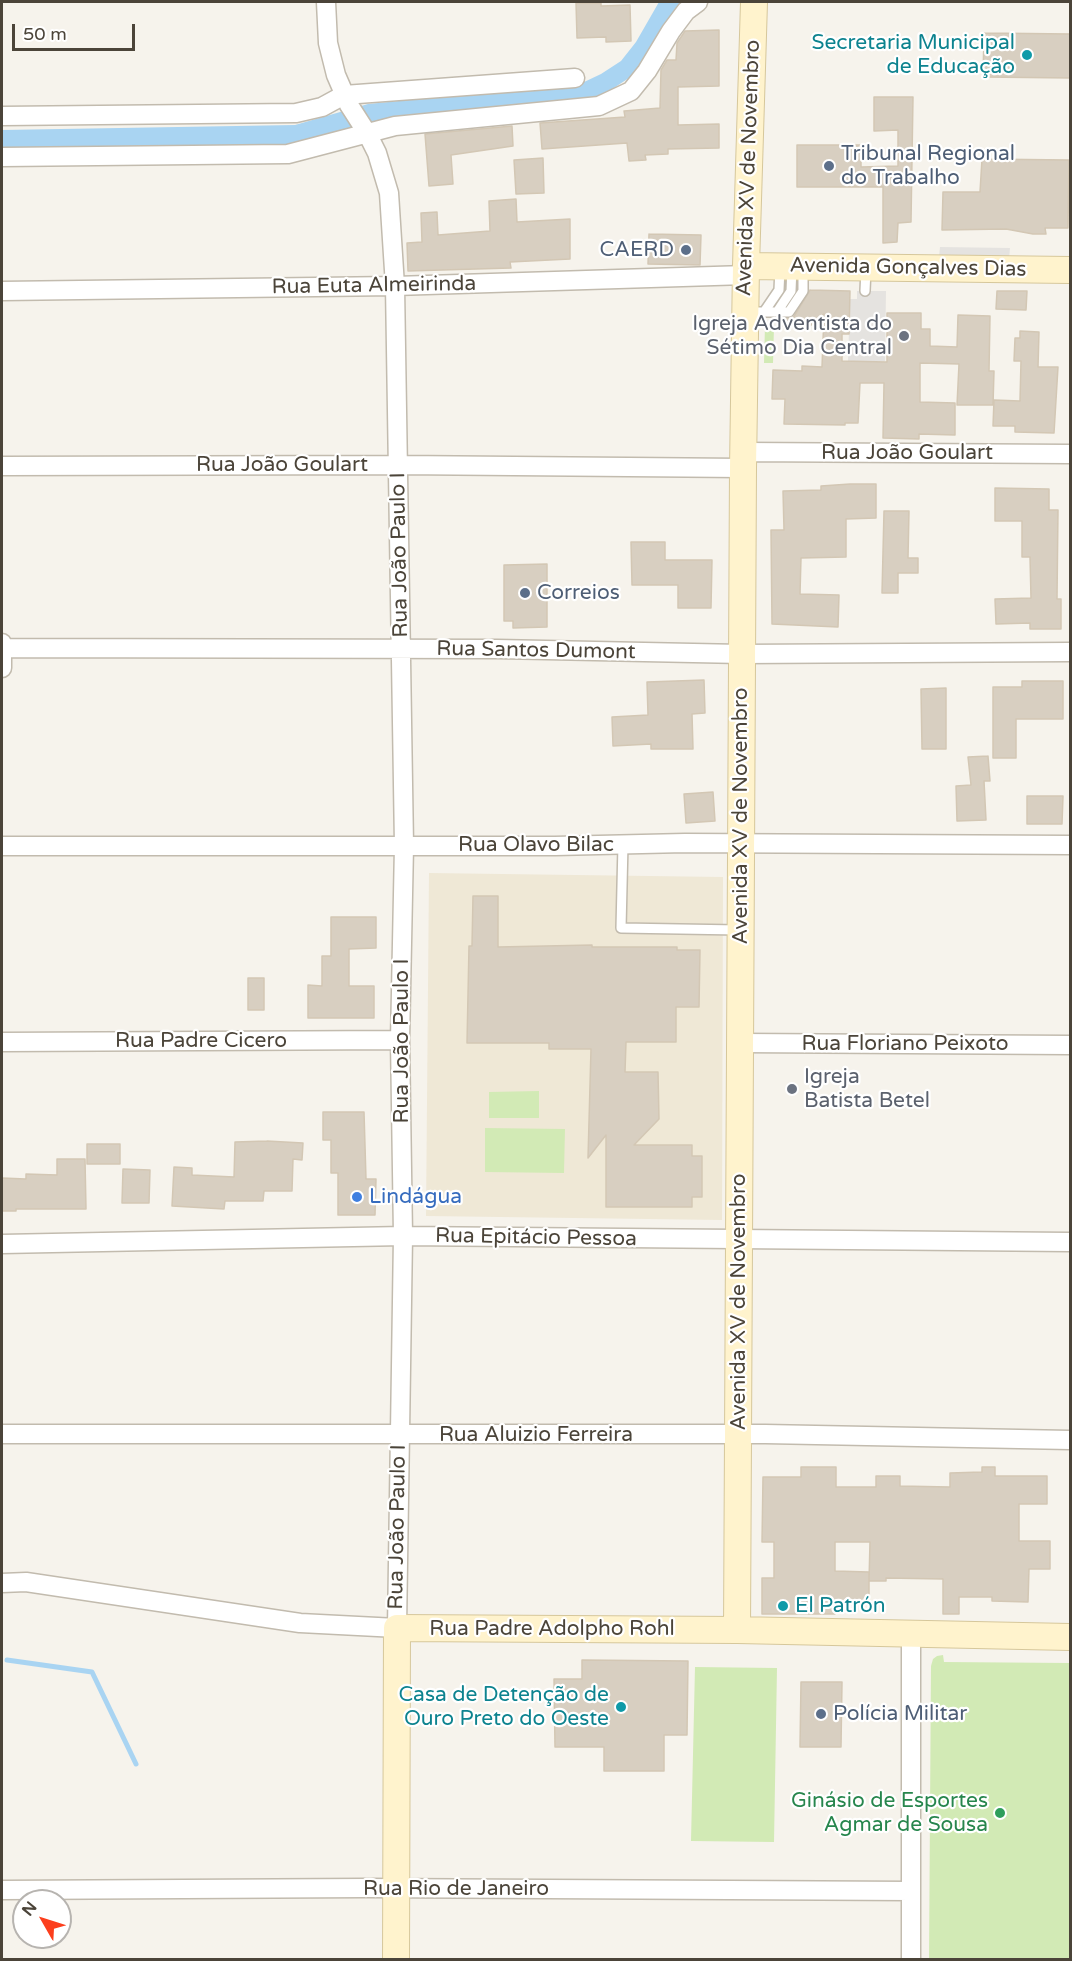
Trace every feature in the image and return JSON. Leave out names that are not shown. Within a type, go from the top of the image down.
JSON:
[{"type":"street","name":"Rua João Paulo I","points":[[326,2],[327,43],[356,115],[377,153],[389,193],[395,286],[404,846],[400,1040],[403,1236],[397,1628],[396,1959]]},
{"type":"street","points":[[2,116],[296,113],[322,106],[395,126],[600,106],[632,91],[648,71],[671,31],[686,11],[698,2]]},
{"type":"street","name":"Avenida XV de Novembro","points":[[737,1630],[743,460],[755,312],[746,270],[754,2]]},
{"type":"street","points":[[2,157],[288,153],[356,115],[575,78]]},
{"type":"street","name":"Avenida Gonçalves Dias","points":[[746,270],[792,267],[866,279],[1071,270]]},
{"type":"street","name":"Rua Euta Almeirinda","points":[[2,291],[395,286],[746,270]]},
{"type":"street","name":"Rua João Goulart","points":[[2,466],[399,465],[1071,454]]},
{"type":"street","points":[[2,643],[2,668]]},
{"type":"street","name":"Rua Santos Dumont","points":[[2,648],[497,649],[742,654],[1071,652]]},
{"type":"street","name":"Rua Olavo Bilac","points":[[2,846],[1071,845]]},
{"type":"street","name":"Rua Padre Cicero","points":[[2,1042],[400,1040]]},
{"type":"street","name":"Rua Floriano Peixoto","points":[[740,1043],[1071,1045]]},
{"type":"street","name":"Rua Epitácio Pessoa","points":[[2,1244],[403,1236],[1071,1242]]},
{"type":"street","name":"Rua Aluizio Ferreira","points":[[2,1434],[739,1434],[1071,1440]]},
{"type":"street","name":"Rua Padre Adolpho Rohl","points":[[2,1583],[26,1582],[300,1623],[397,1628],[737,1630],[1071,1637]]},
{"type":"street","points":[[910,1634],[911,1959]]},
{"type":"street","name":"Rua Rio de Janeiro","points":[[2,1890],[395,1888],[911,1891]]},
{"type":"lane","points":[[755,312],[779,290],[792,267]]},
{"type":"lane","points":[[755,312],[777,312],[791,291],[792,267]]},
{"type":"lane","points":[[623,844],[621,928],[740,930]]},
{"type":"shaded area","points":[[940,247],[1010,248],[1009,259],[939,257]]},
{"type":"shaded area","points":[[857,291],[886,291],[885,361],[848,361],[850,299],[857,299]]},
{"type":"shaded area","points":[[429,873],[723,877],[722,1220],[426,1216]]},
{"type":"green space","points":[[765,325],[774,326],[773,363],[764,363]]},
{"type":"green space","points":[[539,1091],[539,1118],[489,1118],[489,1092]]},
{"type":"green space","points":[[485,1128],[565,1129],[564,1173],[485,1172]]},
{"type":"green space","name":"Ginásio de Esportes Agmar de Sousa","points":[[943,1655],[944,1662],[1070,1663],[1070,1959],[929,1959],[931,1666],[933,1659]]},
{"type":"green space","points":[[695,1667],[777,1668],[774,1842],[691,1841]]},
{"type":"water","points":[[659,2],[682,2],[654,52],[632,76],[597,99],[294,145],[2,149],[2,130],[295,125],[368,104],[582,83],[621,61],[636,42]]},
{"type":"building","points":[[576,3],[601,3],[601,6],[630,5],[631,41],[606,42],[606,37],[577,38]]},
{"type":"building","points":[[719,30],[719,86],[678,87],[678,125],[719,124],[719,148],[668,149],[668,154],[645,155],[646,160],[629,161],[627,143],[542,149],[540,123],[625,117],[624,111],[660,108],[661,70],[667,60],[676,60],[677,43],[685,31]]},
{"type":"building","name":"Secretaria Municipal de Educação","points":[[984,33],[1071,34],[1071,78],[983,77]]},
{"type":"building","points":[[874,97],[913,97],[911,222],[898,223],[897,242],[883,243],[883,187],[797,187],[797,145],[861,145],[861,167],[898,166],[898,130],[874,131]]},
{"type":"building","points":[[512,126],[513,146],[451,155],[453,184],[429,186],[425,134]]},
{"type":"building","points":[[543,158],[544,193],[516,194],[514,160]]},
{"type":"building","points":[[982,159],[1069,160],[1068,228],[1045,228],[1046,234],[1006,229],[942,230],[943,192],[980,192]]},
{"type":"building","points":[[516,199],[517,222],[570,219],[570,259],[510,262],[511,268],[408,271],[407,243],[422,242],[421,213],[437,212],[438,235],[490,231],[489,201]]},
{"type":"building","points":[[649,234],[701,235],[700,265],[648,264]]},
{"type":"building","points":[[810,290],[850,291],[849,334],[842,334],[842,361],[887,362],[887,313],[921,313],[921,329],[930,329],[930,346],[957,347],[958,315],[990,316],[989,371],[994,371],[993,405],[957,405],[959,364],[920,363],[920,402],[955,403],[955,435],[919,434],[919,439],[883,438],[884,383],[860,383],[858,423],[845,423],[845,425],[784,424],[785,399],[772,399],[773,370],[802,371],[802,366],[822,367],[824,314],[810,326],[777,326],[777,319],[793,318]]},
{"type":"building","points":[[997,291],[1027,291],[1026,310],[996,309]]},
{"type":"building","points":[[1020,331],[1039,332],[1038,367],[1058,367],[1054,433],[1015,432],[1015,426],[993,426],[994,400],[1020,401],[1021,361],[1014,361],[1015,338],[1020,338]]},
{"type":"building","points":[[876,484],[876,518],[846,519],[846,557],[801,558],[800,594],[839,595],[838,627],[772,624],[771,530],[784,530],[783,491],[821,490],[821,486]]},
{"type":"building","points":[[995,488],[1049,489],[1049,510],[1058,510],[1057,599],[1061,599],[1061,629],[1030,629],[1030,623],[996,624],[995,599],[1031,598],[1030,557],[1022,557],[1022,521],[995,521]]},
{"type":"building","points":[[884,511],[909,511],[908,558],[918,558],[918,573],[898,573],[898,593],[882,593]]},
{"type":"building","points":[[631,542],[665,542],[665,560],[712,560],[711,608],[678,608],[678,585],[632,585]]},
{"type":"building","name":"Correios","points":[[547,564],[547,627],[513,628],[513,621],[504,621],[504,565]]},
{"type":"building","points":[[704,680],[705,713],[692,714],[693,749],[651,749],[651,744],[613,746],[612,717],[648,715],[647,682]]},
{"type":"building","points":[[1022,681],[1063,681],[1063,719],[1016,719],[1016,758],[993,758],[993,687],[1022,687]]},
{"type":"building","points":[[946,688],[946,749],[922,749],[921,689]]},
{"type":"building","points":[[988,756],[990,781],[984,781],[986,820],[957,821],[956,786],[971,785],[968,757]]},
{"type":"building","points":[[713,792],[715,821],[686,823],[684,794]]},
{"type":"building","points":[[1027,796],[1063,796],[1062,824],[1027,824]]},
{"type":"building","points":[[473,896],[498,896],[498,947],[592,945],[592,947],[677,947],[677,950],[700,950],[699,1007],[676,1007],[676,1042],[626,1042],[625,1072],[658,1072],[659,1119],[634,1145],[692,1145],[692,1156],[702,1156],[702,1197],[692,1197],[692,1207],[606,1207],[606,1135],[588,1158],[591,1049],[549,1049],[549,1043],[467,1043],[469,946],[472,946]]},
{"type":"building","points":[[331,917],[376,917],[376,948],[349,949],[349,986],[374,986],[374,1018],[308,1018],[308,985],[322,986],[322,956],[331,956]]},
{"type":"building","points":[[248,978],[264,978],[264,1010],[248,1010]]},
{"type":"building","points":[[323,1112],[364,1112],[366,1179],[376,1179],[375,1215],[338,1215],[338,1173],[331,1173],[331,1140],[323,1140]]},
{"type":"building","points":[[235,1142],[303,1143],[302,1160],[293,1159],[292,1191],[264,1191],[263,1201],[225,1201],[224,1209],[172,1206],[174,1167],[192,1168],[192,1175],[234,1177]]},
{"type":"building","points":[[87,1144],[120,1144],[120,1164],[87,1164]]},
{"type":"building","points":[[57,1159],[85,1159],[86,1209],[2,1211],[2,1178],[26,1179],[26,1174],[57,1175]]},
{"type":"building","points":[[123,1169],[150,1170],[149,1203],[122,1203]]},
{"type":"building","points":[[801,1467],[836,1467],[836,1487],[876,1487],[876,1476],[900,1476],[900,1486],[950,1487],[950,1473],[982,1472],[982,1467],[995,1467],[995,1476],[1047,1476],[1047,1504],[1019,1504],[1019,1541],[1050,1541],[1050,1569],[1029,1569],[1028,1602],[992,1601],[992,1597],[959,1597],[959,1614],[943,1614],[943,1579],[886,1578],[886,1581],[869,1581],[869,1604],[835,1603],[835,1614],[762,1614],[762,1578],[774,1578],[774,1542],[762,1542],[763,1477],[801,1477]],"holes":[[[835,1542],[870,1542],[869,1581],[869,1572],[835,1571]]]},
{"type":"building","name":"Casa de Detenção de Ouro Preto do Oeste","points":[[582,1660],[688,1661],[687,1735],[664,1735],[664,1771],[604,1771],[604,1747],[555,1747],[554,1679],[582,1679]]},
{"type":"building","name":"Polícia Militar","points":[[801,1682],[842,1682],[841,1747],[800,1747]]},
{"type":"waterway","points":[[7,1660],[92,1672],[136,1764]]},
{"type":"place","name":"Secretaria Municipal de Educação","points":[[1027,55]]},
{"type":"place","name":"Tribunal Regional do Trabalho","points":[[829,166]]},
{"type":"place","name":"CAERD","points":[[686,250]]},
{"type":"place","name":"Igreja Adventista do Sétimo Dia Central","points":[[904,336]]},
{"type":"place","name":"Correios","points":[[525,593]]},
{"type":"place","name":"Igreja Batista Betel","points":[[792,1089]]},
{"type":"place","name":"Lindágua","points":[[357,1197]]},
{"type":"place","name":"El Patrón","points":[[783,1606]]},
{"type":"place","name":"Casa de Detenção de Ouro Preto do Oeste","points":[[621,1707]]},
{"type":"place","name":"Polícia Militar","points":[[821,1714]]},
{"type":"place","name":"Ginásio de Esportes Agmar de Sousa","points":[[1000,1813]]}]
